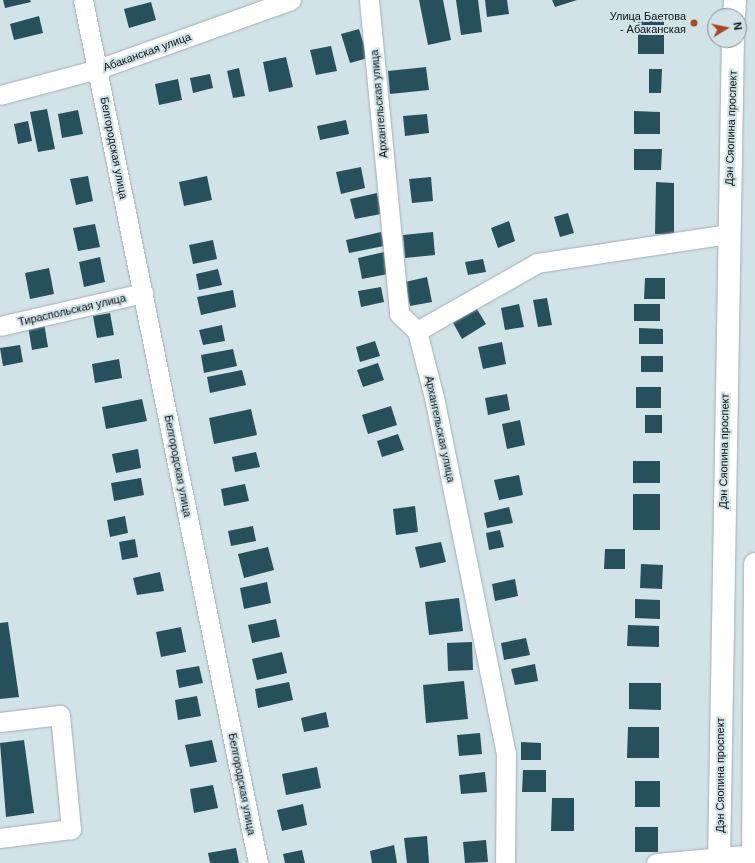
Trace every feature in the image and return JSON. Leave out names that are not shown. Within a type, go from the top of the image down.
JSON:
[{"type":"main road","name":"Дэн Сяопина проспект","points":[[719,859],[728,234],[733,48]]},
{"type":"main road","points":[[753,858],[755,564]]},
{"type":"street","name":"Белгородская улица","points":[[83,0],[93,43],[258,863]]},
{"type":"street","name":"Абаканская улица","points":[[0,94],[98,69],[291,0]]},
{"type":"street","name":"Архангельская улица","points":[[369,0],[399,314],[417,331],[434,397],[506,753],[505,863]]},
{"type":"street","points":[[417,331],[537,264],[728,234]]},
{"type":"street","name":"Тираспольская улица","points":[[0,326],[143,294]]},
{"type":"street","points":[[0,722],[60,715],[71,829],[0,838]]},
{"type":"street","points":[[656,863],[753,858]]},
{"type":"building","points":[[3,0],[30,0],[31,2],[5,8]]},
{"type":"building","points":[[419,0],[443,0],[451,40],[428,45]]},
{"type":"building","points":[[456,0],[478,0],[482,32],[461,35]]},
{"type":"building","points":[[485,0],[507,0],[509,14],[487,17]]},
{"type":"building","points":[[552,0],[577,0],[555,7]]},
{"type":"building","points":[[151,2],[156,20],[129,28],[124,9]]},
{"type":"building","points":[[39,16],[43,33],[14,40],[10,24]]},
{"type":"building","points":[[638,21],[664,21],[664,54],[638,54]]},
{"type":"building","points":[[359,29],[368,58],[350,63],[341,34]]},
{"type":"building","points":[[331,46],[337,71],[316,75],[310,50]]},
{"type":"building","points":[[286,57],[293,87],[269,92],[263,62]]},
{"type":"building","points":[[426,67],[429,90],[390,94],[388,71]]},
{"type":"building","points":[[239,68],[245,96],[233,98],[227,71]]},
{"type":"building","points":[[649,69],[662,69],[661,93],[649,93]]},
{"type":"building","points":[[210,74],[213,88],[193,93],[190,78]]},
{"type":"building","points":[[178,79],[182,100],[159,105],[155,84]]},
{"type":"building","points":[[47,109],[55,149],[38,152],[30,112]]},
{"type":"building","points":[[78,110],[83,134],[62,138],[58,114]]},
{"type":"building","points":[[634,111],[660,112],[660,134],[634,134]]},
{"type":"building","points":[[427,114],[429,133],[405,136],[403,116]]},
{"type":"building","points":[[346,120],[349,134],[320,140],[317,126]]},
{"type":"building","points":[[28,121],[32,141],[18,144],[14,124]]},
{"type":"building","points":[[634,149],[662,149],[661,170],[634,170]]},
{"type":"building","points":[[361,167],[365,188],[341,194],[336,172]]},
{"type":"building","points":[[88,176],[93,201],[76,205],[70,179]]},
{"type":"building","points":[[207,176],[212,200],[184,206],[179,182]]},
{"type":"building","points":[[431,177],[433,201],[412,203],[409,179]]},
{"type":"building","points":[[656,182],[674,183],[674,234],[655,234]]},
{"type":"building","points":[[377,193],[381,214],[355,219],[350,199]]},
{"type":"building","points":[[568,213],[574,233],[560,237],[554,217]]},
{"type":"building","points":[[509,221],[515,241],[498,248],[491,228]]},
{"type":"building","points":[[95,224],[100,247],[78,251],[73,228]]},
{"type":"building","points":[[381,232],[384,246],[349,253],[346,240]]},
{"type":"building","points":[[433,232],[435,255],[405,258],[403,235]]},
{"type":"building","points":[[213,240],[217,259],[193,264],[189,245]]},
{"type":"building","points":[[384,252],[388,274],[362,279],[358,258]]},
{"type":"building","points":[[100,257],[105,282],[84,287],[79,262]]},
{"type":"building","points":[[483,259],[486,272],[468,275],[465,262]]},
{"type":"building","points":[[49,268],[54,294],[30,299],[25,273]]},
{"type":"building","points":[[218,269],[222,285],[199,290],[196,274]]},
{"type":"building","points":[[427,277],[432,302],[410,306],[405,282]]},
{"type":"building","points":[[645,278],[665,278],[665,299],[644,299]]},
{"type":"building","points":[[381,287],[384,302],[361,307],[358,291]]},
{"type":"building","points":[[233,290],[236,307],[201,315],[197,297]]},
{"type":"building","points":[[547,298],[552,325],[538,327],[533,300]]},
{"type":"building","points":[[519,304],[524,327],[505,330],[501,308]]},
{"type":"building","points":[[634,304],[660,304],[660,321],[634,321]]},
{"type":"building","points":[[475,306],[486,324],[462,339],[452,321]]},
{"type":"building","points":[[110,313],[114,335],[97,338],[93,316]]},
{"type":"building","points":[[44,323],[48,347],[32,350],[28,326]]},
{"type":"building","points":[[222,325],[225,341],[203,345],[199,330]]},
{"type":"building","points":[[639,328],[663,329],[663,344],[639,344]]},
{"type":"building","points":[[375,341],[380,356],[360,362],[356,347]]},
{"type":"building","points":[[502,342],[506,364],[483,369],[478,347]]},
{"type":"building","points":[[20,345],[23,362],[3,366],[0,348]]},
{"type":"building","points":[[233,349],[237,366],[204,373],[201,355]]},
{"type":"building","points":[[641,356],[663,356],[663,372],[641,372]]},
{"type":"building","points":[[119,359],[122,378],[95,383],[92,364]]},
{"type":"building","points":[[378,363],[384,380],[363,387],[357,370]]},
{"type":"building","points":[[242,370],[246,385],[210,393],[207,377]]},
{"type":"building","points":[[636,387],[661,387],[661,408],[636,408]]},
{"type":"building","points":[[507,394],[510,410],[488,415],[485,398]]},
{"type":"building","points":[[142,399],[147,421],[106,429],[102,407]]},
{"type":"building","points":[[391,406],[397,425],[368,434],[362,415]]},
{"type":"building","points":[[251,409],[257,435],[214,444],[209,418]]},
{"type":"building","points":[[645,415],[662,415],[662,433],[645,433]]},
{"type":"building","points":[[520,420],[525,445],[507,449],[502,424]]},
{"type":"building","points":[[398,434],[404,450],[382,457],[377,441]]},
{"type":"building","points":[[138,449],[141,468],[116,473],[112,454]]},
{"type":"building","points":[[256,452],[260,467],[235,472],[232,457]]},
{"type":"building","points":[[633,461],[660,461],[660,483],[633,483]]},
{"type":"building","points":[[519,475],[523,495],[499,500],[494,480]]},
{"type":"building","points":[[141,478],[144,495],[114,501],[111,483]]},
{"type":"building","points":[[245,484],[249,501],[224,506],[221,489]]},
{"type":"building","points":[[633,494],[660,494],[660,530],[633,530]]},
{"type":"building","points":[[415,506],[418,532],[396,535],[393,509]]},
{"type":"building","points":[[509,507],[513,523],[487,528],[484,513]]},
{"type":"building","points":[[125,516],[128,533],[110,537],[107,520]]},
{"type":"building","points":[[253,526],[256,541],[231,546],[228,531]]},
{"type":"building","points":[[500,530],[504,547],[489,550],[486,533]]},
{"type":"building","points":[[135,539],[138,557],[122,560],[119,542]]},
{"type":"building","points":[[441,542],[446,562],[420,568],[415,547]]},
{"type":"building","points":[[268,547],[274,570],[244,578],[238,554]]},
{"type":"building","points":[[605,549],[625,549],[625,569],[604,569]]},
{"type":"building","points":[[641,564],[663,565],[662,589],[640,588]]},
{"type":"building","points":[[160,572],[164,591],[137,595],[133,578]]},
{"type":"building","points":[[515,579],[518,596],[495,601],[492,584]]},
{"type":"building","points":[[267,582],[271,603],[244,609],[240,588]]},
{"type":"building","points":[[459,598],[463,631],[429,635],[425,602]]},
{"type":"building","points":[[635,599],[660,600],[660,619],[635,618]]},
{"type":"building","points":[[276,619],[280,637],[252,643],[248,625]]},
{"type":"building","points":[[8,622],[19,697],[0,699],[0,623]]},
{"type":"building","points":[[628,625],[659,626],[659,647],[627,646]]},
{"type":"building","points":[[181,627],[186,652],[161,657],[156,632]]},
{"type":"building","points":[[526,638],[530,655],[504,660],[501,643]]},
{"type":"building","points":[[472,642],[473,670],[448,671],[447,643]]},
{"type":"building","points":[[282,652],[287,673],[257,680],[252,659]]},
{"type":"building","points":[[535,664],[538,681],[515,685],[511,669]]},
{"type":"building","points":[[199,666],[203,683],[179,688],[176,670]]},
{"type":"building","points":[[464,681],[468,719],[426,723],[423,685]]},
{"type":"building","points":[[289,682],[293,700],[258,708],[255,689]]},
{"type":"building","points":[[629,683],[661,683],[661,710],[629,709]]},
{"type":"building","points":[[197,696],[201,716],[178,720],[175,700]]},
{"type":"building","points":[[326,712],[329,727],[304,732],[301,718]]},
{"type":"building","points":[[628,727],[659,727],[659,758],[627,758]]},
{"type":"building","points":[[480,733],[482,754],[459,756],[457,735]]},
{"type":"building","points":[[24,740],[34,813],[6,817],[0,743]]},
{"type":"building","points":[[212,740],[217,762],[190,767],[185,745]]},
{"type":"building","points":[[521,742],[541,743],[541,760],[521,760]]},
{"type":"building","points":[[317,767],[321,788],[286,795],[282,774]]},
{"type":"building","points":[[523,770],[546,770],[546,792],[522,792]]},
{"type":"building","points":[[485,772],[487,792],[461,794],[459,775]]},
{"type":"building","points":[[635,781],[660,781],[660,807],[635,807]]},
{"type":"building","points":[[213,785],[218,808],[194,813],[190,789]]},
{"type":"building","points":[[552,798],[574,798],[574,831],[551,831]]},
{"type":"building","points":[[303,804],[307,825],[282,831],[277,810]]},
{"type":"building","points":[[635,827],[658,827],[658,852],[635,852]]},
{"type":"building","points":[[427,836],[429,863],[407,863],[404,838]]},
{"type":"building","points":[[486,840],[488,862],[465,863],[463,842]]},
{"type":"building","points":[[394,845],[397,863],[372,863],[370,851]]},
{"type":"building","points":[[236,848],[239,863],[210,863],[208,853]]},
{"type":"building","points":[[302,850],[305,863],[285,863],[283,854]]},
{"type":"place","name":"Улица Баетова - Абаканская","points":[[694,23]]}]
